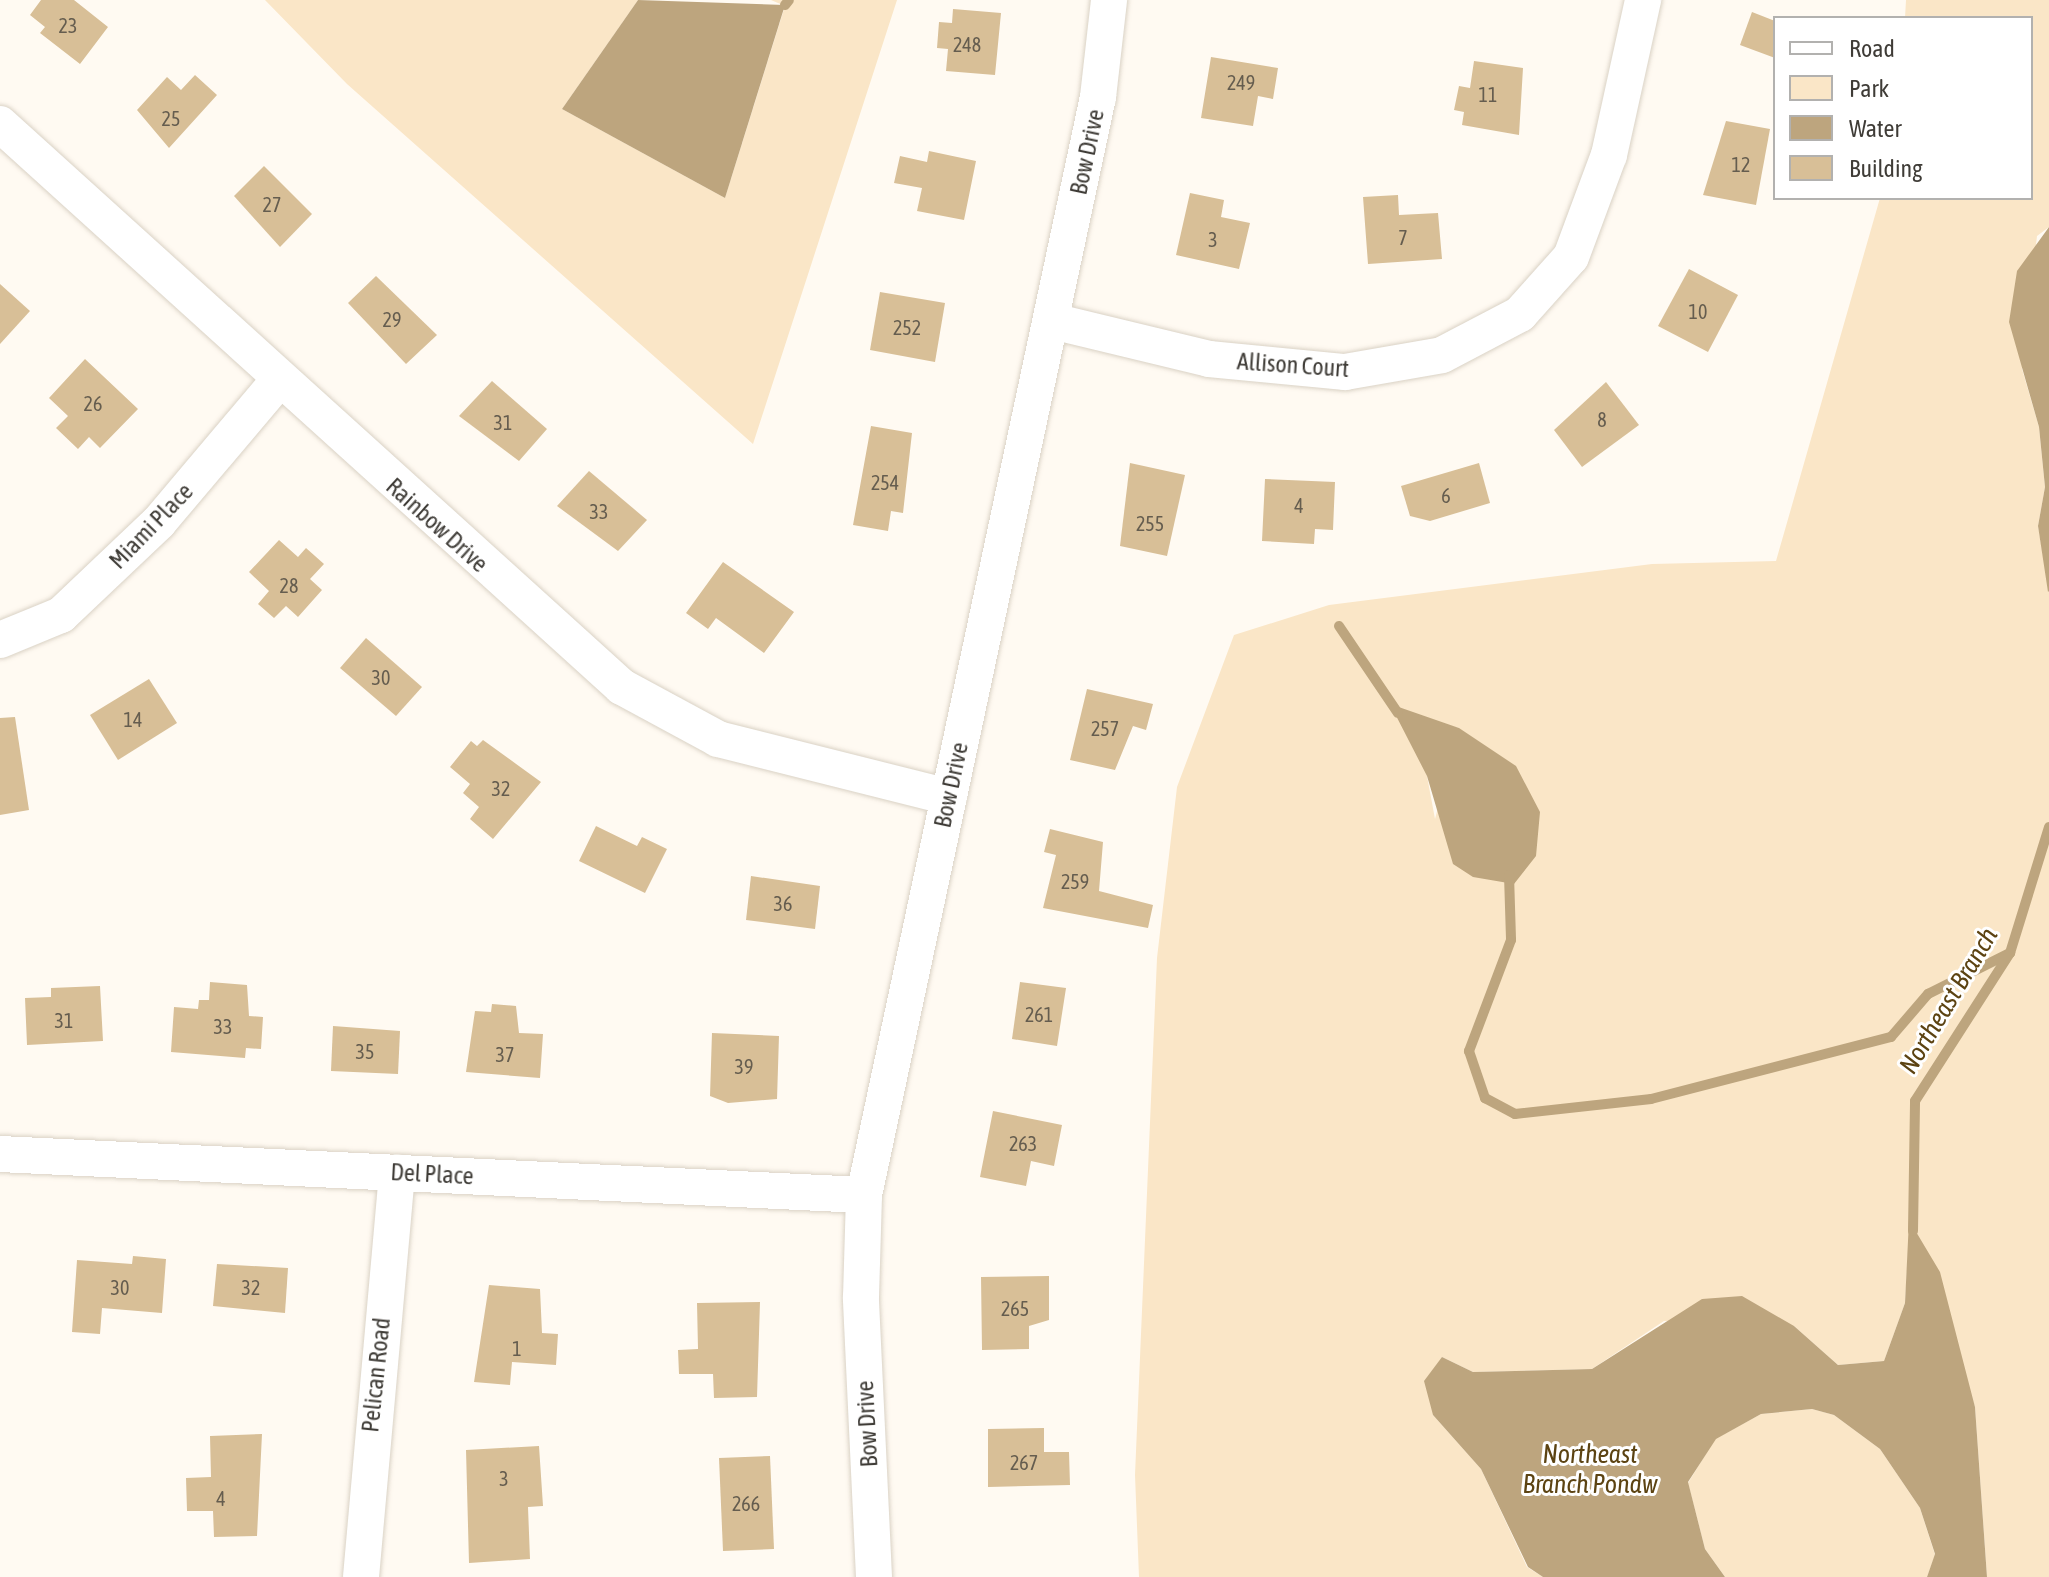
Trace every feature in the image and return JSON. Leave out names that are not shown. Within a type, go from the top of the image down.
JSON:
[{"type":"street","name":"Bow Drive","points":[[874,1577],[861,1297],[864,1195],[1098,97],[1109,0]]},
{"type":"street","name":"Allison Court","points":[[1052,321],[1209,359],[1345,372],[1442,355],[1520,314],[1571,257],[1609,155],[1643,0]]},
{"type":"street","name":"Rainbow Drive","points":[[0,124],[278,381],[622,687],[718,739],[949,797]]},
{"type":"street","name":"Miami Place","points":[[0,640],[61,615],[159,522],[278,381]]},
{"type":"street","name":"Del Place","points":[[0,1154],[864,1195]]},
{"type":"street","name":"Pelican Road","points":[[361,1577],[397,1173]]},
{"type":"green space","points":[[265,0],[638,0],[562,109],[725,198],[785,6],[771,0],[897,0],[753,444],[347,84]]},
{"type":"green space","points":[[1906,0],[2049,0],[2049,227],[2037,236],[2022,369],[2039,427],[2045,487],[2038,526],[2049,591],[2049,1577],[1987,1577],[1975,1407],[1910,1222],[1905,1303],[1884,1361],[1838,1365],[1794,1326],[1664,1321],[1592,1369],[1473,1372],[1442,1357],[1433,1415],[1481,1469],[1527,1567],[1543,1577],[1139,1577],[1135,1475],[1157,958],[1177,787],[1234,635],[1329,605],[1652,564],[1776,561],[1879,200],[2033,200],[2033,16],[1905,16]],"holes":[[[1417,718],[1459,728],[1435,819]]]},
{"type":"green space","points":[[1812,1409],[1834,1415],[1880,1449],[1920,1508],[1935,1555],[1927,1577],[1725,1577],[1705,1549],[1688,1483],[1715,1439],[1761,1414]]},
{"type":"water","points":[[638,0],[785,5],[725,198],[562,109]]},
{"type":"water","points":[[2049,227],[2048,592],[2038,526],[2045,487],[2039,427],[2009,322],[2017,271]]},
{"type":"water","points":[[1390,704],[1459,728],[1516,766],[1540,812],[1536,856],[1514,884],[1473,877],[1453,864],[1427,776]]},
{"type":"water","name":"Northeast Branch Pondw","points":[[1909,1220],[1940,1272],[1975,1407],[1987,1577],[1927,1577],[1935,1554],[1920,1508],[1880,1449],[1834,1415],[1812,1409],[1761,1414],[1716,1439],[1688,1482],[1705,1549],[1725,1577],[1543,1577],[1528,1567],[1481,1469],[1433,1415],[1424,1381],[1442,1357],[1473,1372],[1592,1369],[1702,1299],[1742,1296],[1794,1326],[1838,1365],[1884,1361],[1905,1303]]},
{"type":"building","points":[[41,0],[74,0],[108,27],[80,64],[40,33],[45,27],[30,15]]},
{"type":"building","points":[[953,9],[1001,13],[995,75],[946,71],[948,49],[937,48],[939,22],[952,23]]},
{"type":"building","points":[[1752,12],[1773,20],[1773,57],[1740,45]]},
{"type":"building","points":[[1211,57],[1278,68],[1273,99],[1258,96],[1253,126],[1201,118]]},
{"type":"building","points":[[1474,61],[1523,68],[1519,135],[1462,125],[1464,112],[1454,110],[1459,86],[1470,88]]},
{"type":"building","points":[[195,75],[217,95],[169,148],[137,110],[167,77],[181,90]]},
{"type":"building","points":[[1726,121],[1770,129],[1756,205],[1703,195]]},
{"type":"building","points":[[929,151],[976,161],[964,220],[917,211],[922,188],[894,183],[900,156],[927,162]]},
{"type":"building","points":[[264,166],[312,214],[280,247],[234,196]]},
{"type":"building","points":[[1190,193],[1224,200],[1221,217],[1250,223],[1239,269],[1176,255]]},
{"type":"building","points":[[1398,195],[1399,215],[1438,213],[1442,259],[1368,264],[1363,197]]},
{"type":"building","points":[[1689,269],[1738,295],[1708,352],[1658,326]]},
{"type":"building","points":[[376,276],[437,335],[406,364],[348,303]]},
{"type":"building","points":[[0,284],[30,311],[0,344]]},
{"type":"building","points":[[880,292],[945,303],[935,362],[870,350]]},
{"type":"building","points":[[85,359],[138,409],[100,448],[89,437],[78,449],[56,428],[68,416],[49,398]]},
{"type":"building","points":[[492,381],[547,429],[519,461],[459,416]]},
{"type":"building","points":[[1606,382],[1639,425],[1582,467],[1554,430]]},
{"type":"building","points":[[871,426],[912,433],[903,513],[891,511],[888,531],[853,525]]},
{"type":"building","points":[[1130,463],[1185,475],[1167,556],[1120,546]]},
{"type":"building","points":[[1479,463],[1490,503],[1430,521],[1410,516],[1401,486]]},
{"type":"building","points":[[589,471],[647,520],[618,551],[557,506]]},
{"type":"building","points":[[1265,479],[1335,482],[1333,530],[1315,529],[1314,544],[1262,541]]},
{"type":"building","points":[[279,540],[298,557],[306,548],[324,564],[310,579],[322,590],[298,617],[286,606],[274,618],[258,604],[269,591],[249,572]]},
{"type":"building","points":[[723,562],[794,612],[764,653],[716,618],[708,629],[686,613]]},
{"type":"building","points":[[366,638],[422,687],[396,716],[340,668]]},
{"type":"building","points":[[149,679],[177,723],[118,760],[90,715]]},
{"type":"building","points":[[1087,689],[1153,704],[1146,730],[1133,726],[1115,770],[1070,760]]},
{"type":"building","points":[[15,717],[29,810],[0,815],[0,718]]},
{"type":"building","points":[[483,740],[541,782],[493,839],[470,819],[479,807],[463,793],[470,784],[450,767],[471,741],[477,746]]},
{"type":"building","points":[[596,826],[637,846],[642,837],[667,849],[645,893],[579,861]]},
{"type":"building","points":[[1050,829],[1103,842],[1099,891],[1153,905],[1148,928],[1043,908],[1056,855],[1044,852]]},
{"type":"building","points":[[751,876],[820,886],[815,929],[746,920]]},
{"type":"building","points":[[210,982],[247,985],[249,1016],[263,1017],[261,1049],[246,1048],[245,1058],[171,1052],[174,1007],[198,1009],[199,1000],[209,1000]]},
{"type":"building","points":[[1020,982],[1066,988],[1057,1046],[1012,1039]]},
{"type":"building","points":[[100,986],[103,1041],[27,1045],[25,998],[51,997],[51,988]]},
{"type":"building","points":[[492,1004],[516,1006],[519,1033],[543,1034],[540,1078],[466,1072],[475,1011],[491,1012]]},
{"type":"building","points":[[333,1026],[400,1031],[398,1074],[331,1071]]},
{"type":"building","points":[[712,1033],[779,1036],[777,1099],[728,1103],[710,1096]]},
{"type":"building","points":[[993,1111],[1062,1125],[1054,1166],[1031,1161],[1026,1186],[980,1177]]},
{"type":"building","points":[[133,1256],[166,1259],[162,1313],[102,1308],[100,1334],[72,1332],[77,1260],[132,1264]]},
{"type":"building","points":[[217,1264],[288,1268],[285,1313],[213,1306]]},
{"type":"building","points":[[1049,1276],[1049,1320],[1029,1326],[1029,1349],[982,1350],[981,1277]]},
{"type":"building","points":[[489,1285],[540,1289],[542,1333],[558,1334],[556,1365],[512,1362],[510,1385],[474,1382]]},
{"type":"building","points":[[760,1302],[757,1397],[714,1398],[713,1374],[679,1374],[678,1350],[698,1349],[697,1303]]},
{"type":"building","points":[[1044,1428],[1044,1452],[1069,1452],[1070,1485],[988,1487],[988,1429]]},
{"type":"building","points":[[262,1434],[257,1536],[214,1537],[213,1511],[187,1511],[186,1478],[211,1477],[210,1436]]},
{"type":"building","points":[[539,1446],[543,1506],[528,1507],[530,1559],[469,1563],[466,1450]]},
{"type":"building","points":[[770,1456],[774,1549],[723,1551],[719,1458]]},
{"type":"waterway","points":[[785,5],[789,0]]},
{"type":"waterway","points":[[1339,626],[1398,713]]},
{"type":"waterway","name":"Northeast Branch","points":[[1913,1231],[1915,1101],[2010,953],[2049,827]]},
{"type":"waterway","points":[[1509,875],[1511,940],[1469,1051],[1485,1098],[1515,1114],[1651,1099],[1891,1037],[1928,994],[2010,953]]}]
